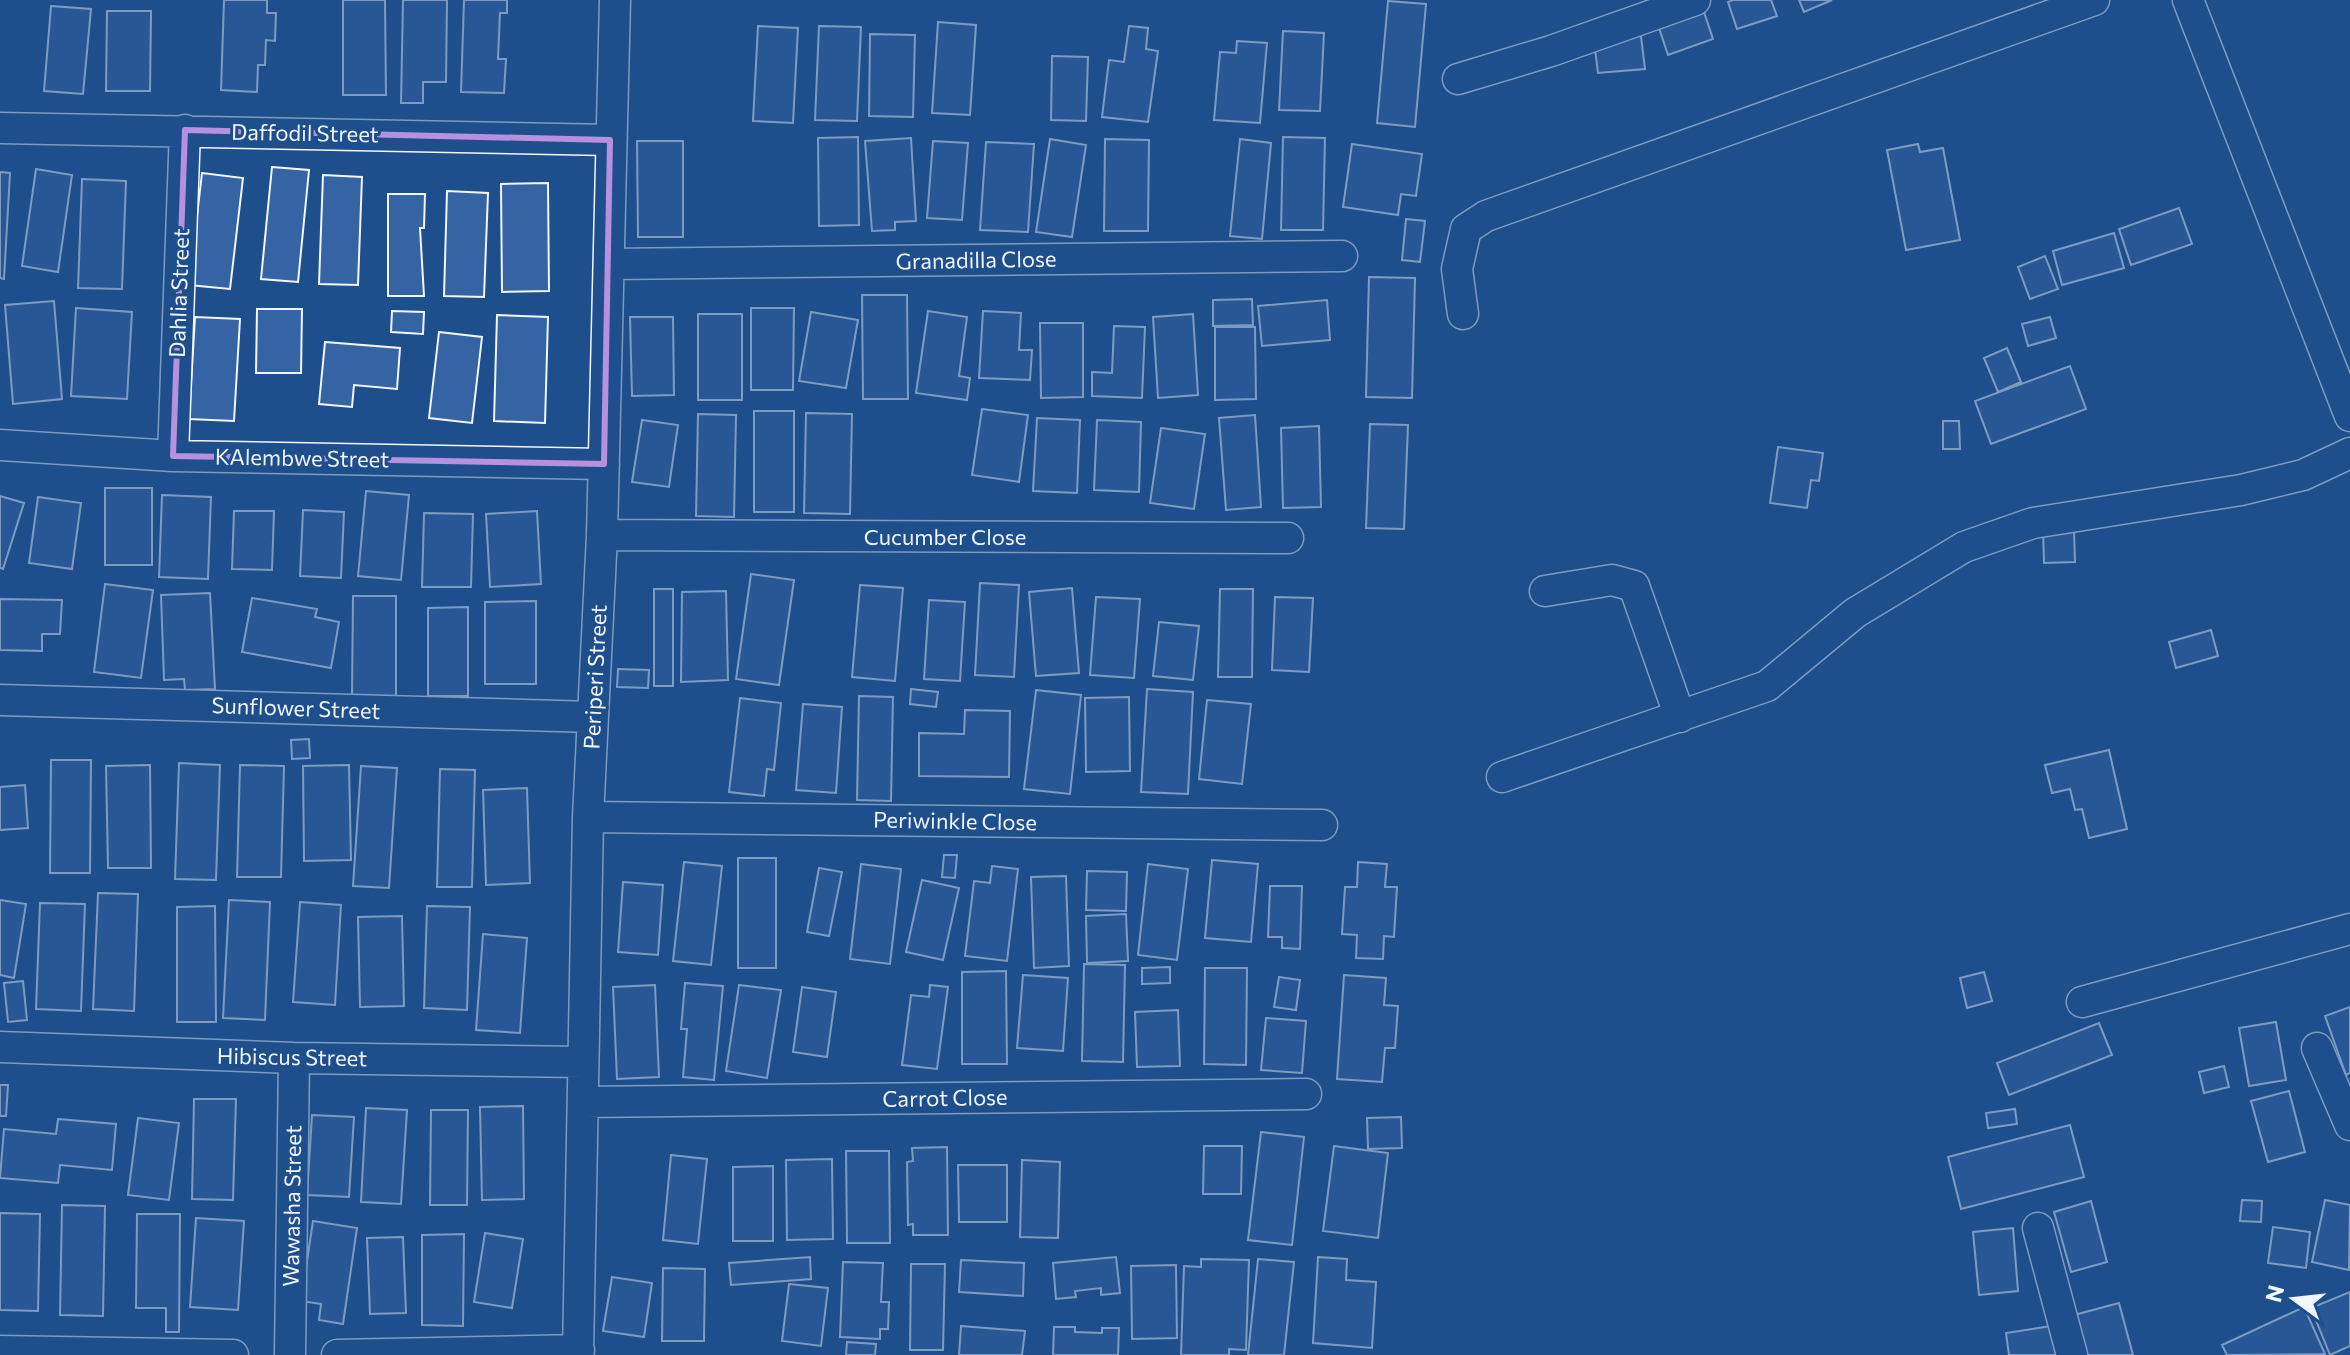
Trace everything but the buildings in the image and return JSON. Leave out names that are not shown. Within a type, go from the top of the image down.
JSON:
[{"type":"street","name":"Periperi Street","points":[[578,1353],[588,817],[602,535],[615,0]]},
{"type":"street","points":[[1458,79],[1551,51],[1695,0]]},
{"type":"street","points":[[1463,314],[1457,269],[1466,229],[1486,216],[2094,0]]},
{"type":"street","points":[[2188,0],[2350,416]]},
{"type":"street","name":"Daffodil Street","points":[[0,128],[610,140]]},
{"type":"street","name":"Dahlia Street","points":[[173,456],[185,130]]},
{"type":"street","name":"Granadilla Close","points":[[610,264],[1342,256]]},
{"type":"street","name":"KAlembwe Street","points":[[0,445],[173,456],[604,464]]},
{"type":"street","points":[[1502,777],[1767,686],[1855,613],[1964,547],[2033,523],[2241,490],[2303,475],[2350,453]]},
{"type":"street","name":"Cucumber Close","points":[[602,535],[1288,538]]},
{"type":"street","points":[[1545,591],[1612,580],[1634,586],[1680,717]]},
{"type":"street","name":"Sunflower Street","points":[[0,700],[593,717]]},
{"type":"street","name":"Periwinkle Close","points":[[588,817],[1322,825]]},
{"type":"street","points":[[2082,1002],[2350,929]]},
{"type":"street","name":"Hibiscus Street","points":[[0,1047],[294,1058],[583,1062]]},
{"type":"street","points":[[2317,1048],[2350,1125]]},
{"type":"street","name":"Wawasha Street","points":[[290,1355],[294,1058]]},
{"type":"street","name":"Carrot Close","points":[[583,1102],[1306,1094]]},
{"type":"street","points":[[2038,1228],[2072,1355]]},
{"type":"street","points":[[0,1351],[233,1355]]},
{"type":"street","points":[[337,1355],[578,1353]]},
{"type":"highlighted area","points":[[185,130],[610,140],[604,464],[173,456]]}]
